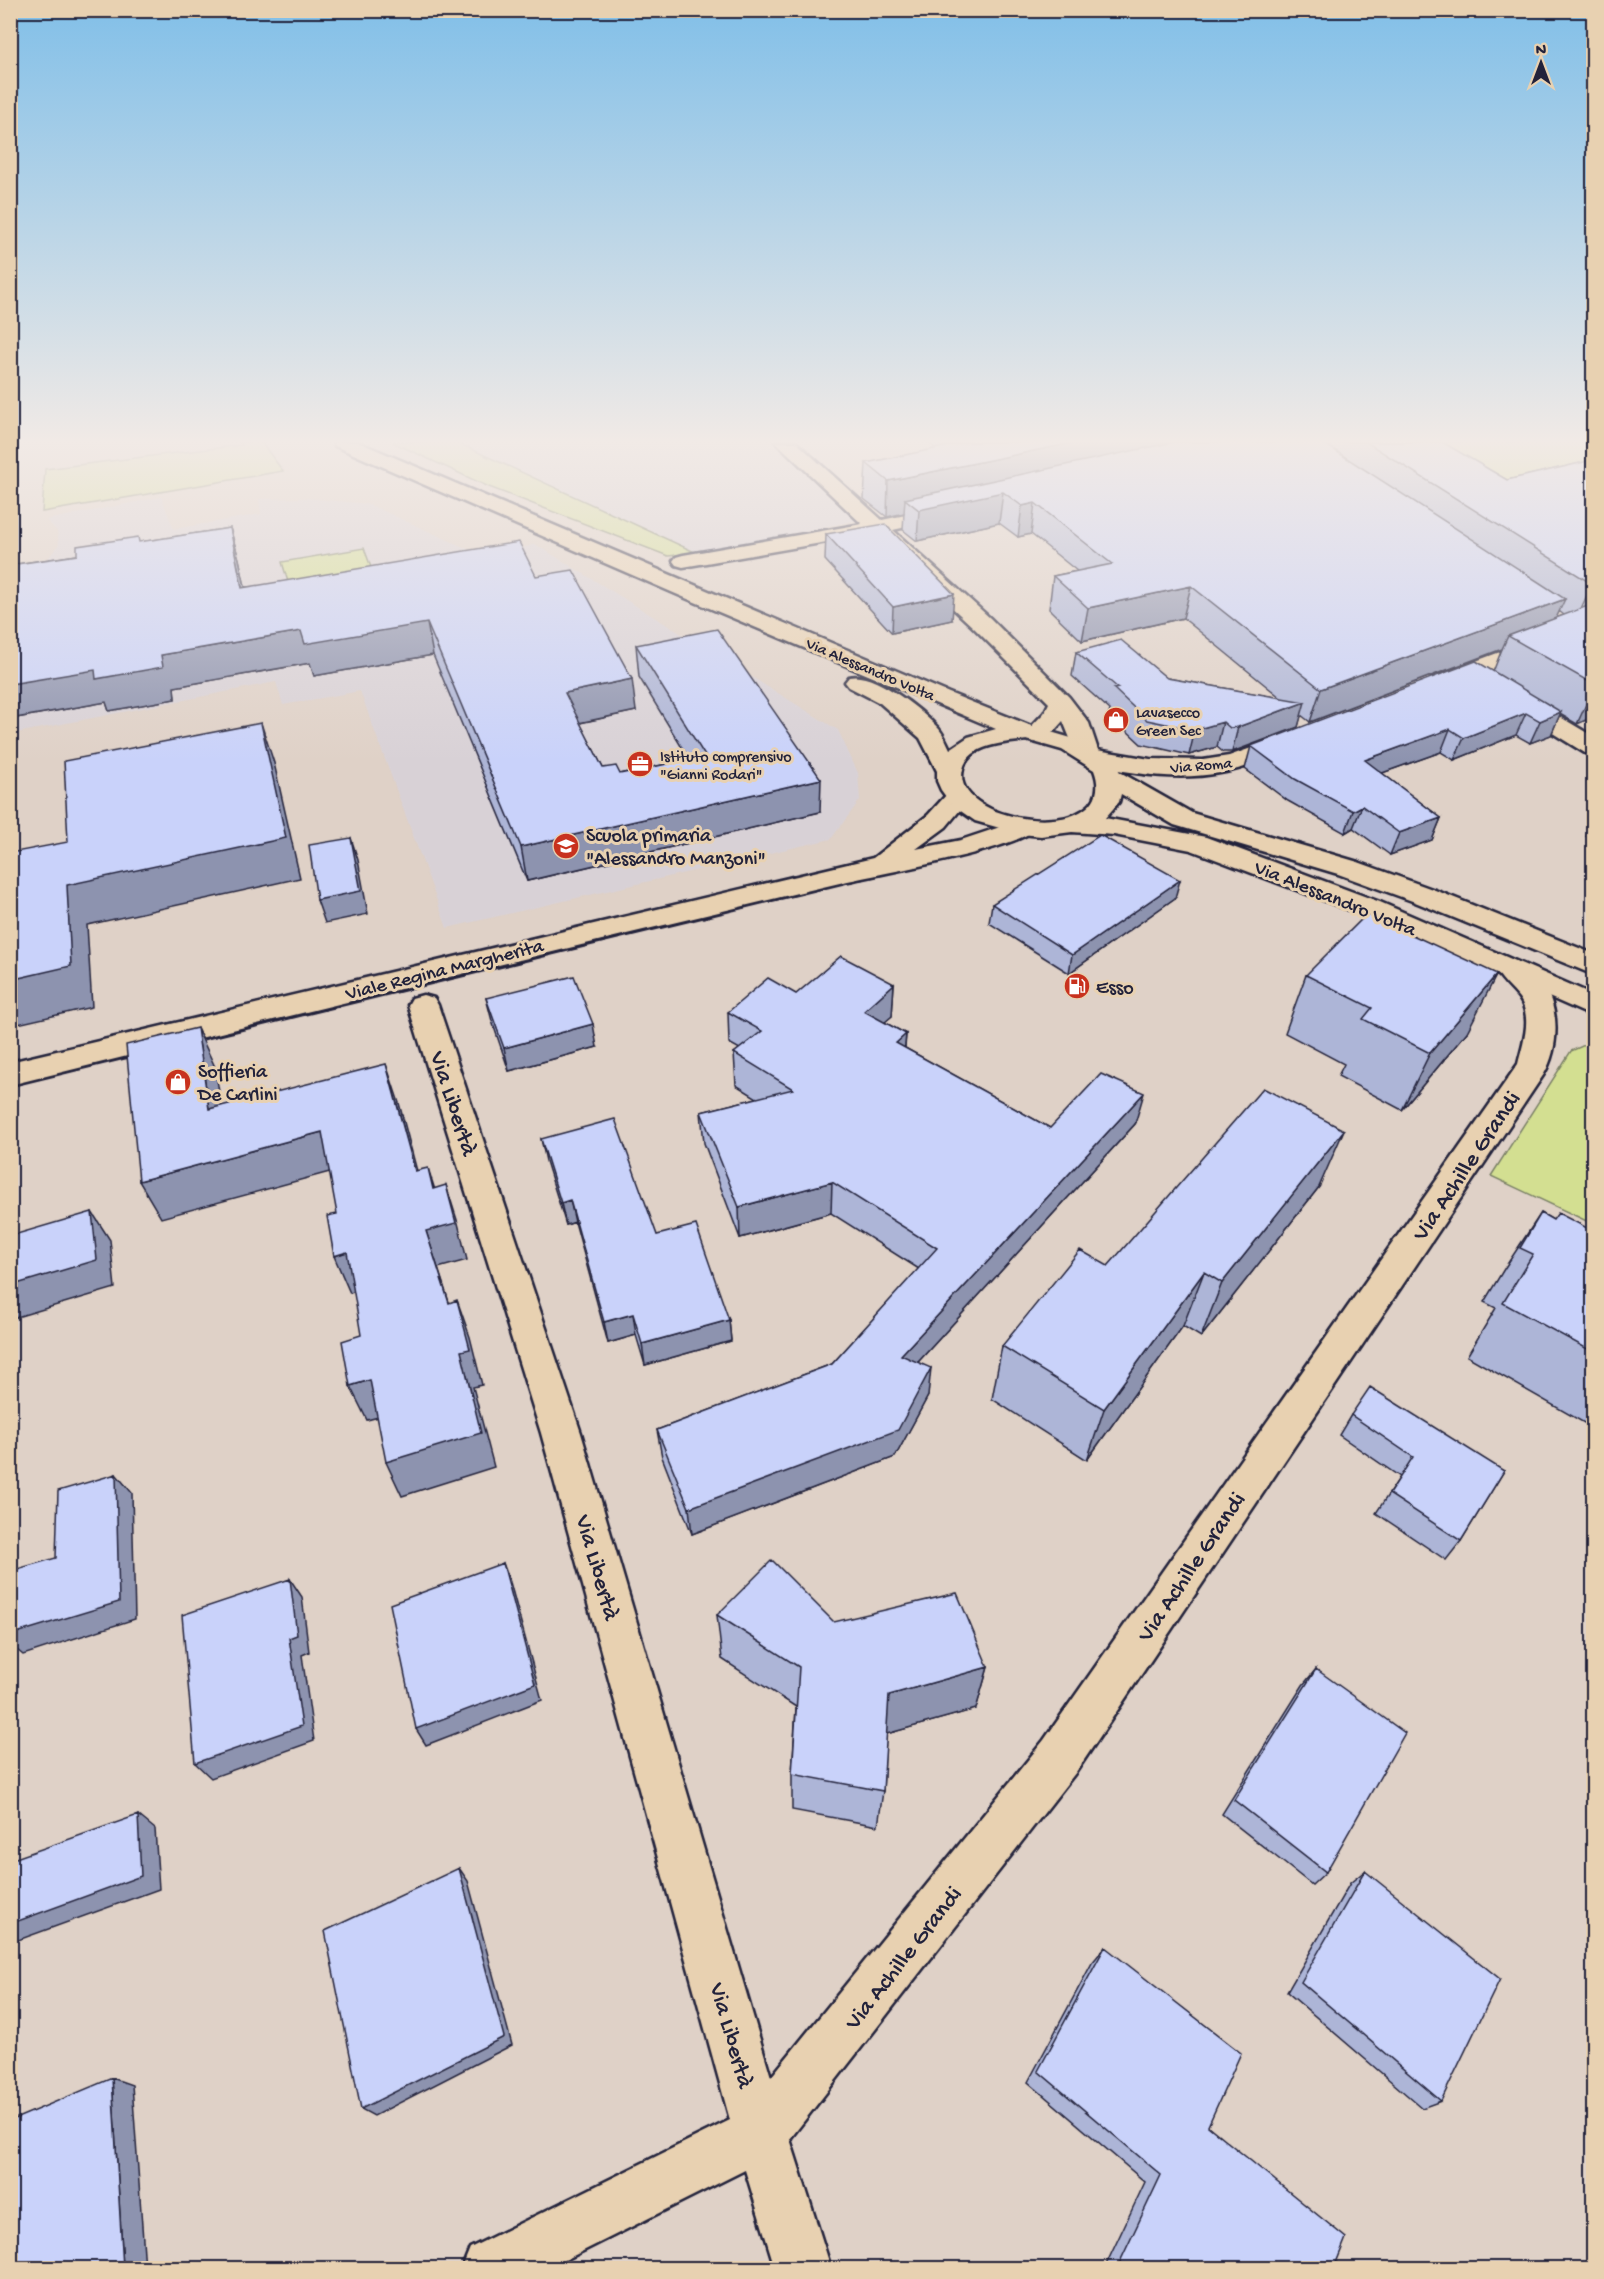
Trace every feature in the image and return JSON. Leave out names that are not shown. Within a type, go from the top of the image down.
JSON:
[{"type":"street","name":"Via Alessandro Volta","points":[[585,548],[715,605],[792,634],[1031,734]]},
{"type":"street","points":[[683,561],[756,548]]},
{"type":"street","points":[[901,548],[982,623],[1061,702],[1077,723],[1098,763],[1107,801],[1096,813],[1082,821],[1041,828],[1012,826],[983,817],[957,798],[949,781],[949,770],[957,755],[978,742],[1002,735],[1031,734],[1071,744],[1098,763]]},
{"type":"street","name":"Via Alessandro Volta","points":[[715,605],[888,698],[930,734],[949,770]]},
{"type":"street","points":[[1421,690],[1485,682],[1572,625]]},
{"type":"street","points":[[1485,682],[1593,748]]},
{"type":"street","points":[[1031,734],[1055,716],[1061,702]]},
{"type":"street","name":"Via Roma","points":[[1098,763],[1185,768],[1211,766],[1237,761],[1312,732]]},
{"type":"street","name":"Via Alessandro Volta","points":[[1098,763],[1183,819],[1348,868],[1425,896],[1593,965]]},
{"type":"street","name":"Viale Regina Margherita","points":[[879,865],[937,821],[957,798]]},
{"type":"street","name":"Via Alessandro Volta","points":[[1069,824],[1114,827],[1197,843],[1370,908],[1593,1007]]},
{"type":"street","name":"Viale Regina Margherita","points":[[10,1074],[456,964],[994,840],[1024,827]]},
{"type":"street","name":"Via Achille Grandi","points":[[761,2133],[1060,1756],[1533,1066],[1541,1036],[1543,1016],[1531,989],[1512,972]]},
{"type":"street","name":"Via Libertà","points":[[423,1005],[561,1432],[761,2133],[803,2268]]},
{"type":"street","points":[[490,2268],[761,2133]]},
{"type":"shaded area","points":[[56,548],[466,548],[490,559],[522,548],[542,548],[838,730],[858,773],[860,800],[831,839],[447,928],[360,691],[283,705],[276,682],[11,734],[11,571],[43,565]]},
{"type":"shaded area","points":[[687,548],[720,548],[697,553]]},
{"type":"green space","points":[[364,548],[378,587],[294,602],[282,562]]},
{"type":"green space","points":[[648,548],[687,548],[697,553],[668,556]]},
{"type":"green space","points":[[1589,1043],[1594,1044],[1593,1224],[1491,1176],[1571,1051]]},
{"type":"building","points":[[77,548],[234,548],[242,588],[481,548],[522,548],[536,576],[573,570],[632,679],[565,693],[603,768],[616,766],[620,774],[705,756],[636,645],[717,629],[821,779],[521,847],[427,623],[305,644],[301,631],[161,655],[163,667],[96,679],[95,670],[10,684],[10,565],[77,555]]},
{"type":"building","points":[[839,548],[909,548],[954,594],[893,607]]},
{"type":"building","points":[[1092,548],[1487,548],[1565,599],[1321,689],[1191,586],[1088,608],[1053,576],[1112,564]]},
{"type":"building","points":[[1535,548],[1593,548],[1592,584]]},
{"type":"building","points":[[1593,604],[1593,684],[1508,636]]},
{"type":"building","points":[[1121,640],[1167,678],[1305,702],[1230,728],[1223,722],[1195,730],[1147,720],[1114,689],[1118,688],[1076,652]]},
{"type":"building","points":[[1476,661],[1561,712],[1540,721],[1526,713],[1464,738],[1450,729],[1365,760],[1441,818],[1399,833],[1362,806],[1353,811],[1295,779],[1251,746]]},
{"type":"building","points":[[261,723],[286,838],[67,885],[71,966],[10,980],[10,853],[68,842],[64,761]]},
{"type":"building","points":[[1100,835],[1180,880],[1072,955],[992,904]]},
{"type":"building","points":[[351,838],[361,891],[317,900],[309,845]]},
{"type":"building","points":[[1367,914],[1497,974],[1430,1053],[1363,1019],[1372,1008],[1306,975]]},
{"type":"building","points":[[841,956],[894,984],[864,1011],[906,1034],[896,1043],[1050,1128],[1101,1074],[1144,1093],[901,1355],[931,1368],[898,1430],[689,1508],[657,1430],[832,1364],[937,1248],[832,1182],[739,1207],[701,1112],[793,1089],[734,1053],[762,1031],[728,1012],[768,978],[796,994]]},
{"type":"building","points":[[574,976],[593,1024],[504,1048],[486,998]]},
{"type":"building","points":[[197,1028],[209,1109],[386,1064],[415,1171],[428,1168],[433,1189],[446,1185],[456,1223],[426,1231],[449,1303],[457,1300],[470,1349],[461,1351],[481,1433],[386,1462],[370,1380],[350,1386],[342,1341],[361,1335],[347,1252],[334,1256],[327,1216],[337,1214],[322,1132],[139,1181],[126,1045]]},
{"type":"building","points":[[1263,1088],[1344,1130],[1222,1283],[1204,1272],[1104,1409],[1002,1346],[1080,1250],[1108,1266]]},
{"type":"building","points":[[615,1119],[657,1235],[696,1225],[729,1320],[642,1344],[633,1314],[604,1322],[570,1200],[561,1203],[541,1139]]},
{"type":"building","points":[[92,1212],[97,1260],[10,1286],[10,1236]]},
{"type":"building","points":[[1541,1213],[1553,1220],[1558,1213],[1593,1231],[1593,1352],[1503,1303],[1533,1254],[1520,1248]]},
{"type":"building","points":[[1370,1387],[1504,1471],[1461,1541],[1389,1494],[1413,1457],[1351,1415]]},
{"type":"building","points":[[116,1474],[119,1602],[10,1635],[10,1571],[56,1558],[58,1491]]},
{"type":"building","points":[[772,1560],[834,1622],[957,1593],[988,1667],[889,1695],[883,1791],[792,1774],[799,1667],[717,1615]]},
{"type":"building","points":[[503,1563],[535,1684],[416,1729],[390,1604]]},
{"type":"building","points":[[290,1579],[297,1635],[289,1638],[302,1726],[195,1763],[182,1615]]},
{"type":"building","points":[[1316,1669],[1405,1733],[1326,1872],[1234,1800]]},
{"type":"building","points":[[138,1815],[141,1876],[10,1924],[10,1860]]},
{"type":"building","points":[[459,1868],[504,2037],[361,2109],[325,1931]]},
{"type":"building","points":[[1365,1871],[1500,1979],[1441,2101],[1301,1982]]},
{"type":"building","points":[[1105,1947],[1241,2053],[1208,2126],[1346,2238],[1334,2268],[1124,2268],[1119,2264],[1161,2175],[1038,2071]]},
{"type":"building","points":[[112,2078],[123,2268],[10,2268],[10,2121]]},
{"type":"place","name":"Lavasecco Green Sec","points":[[1116,720]]},
{"type":"place","name":"Istituto comprensivo \"Gianni Rodari\"","points":[[640,764]]},
{"type":"place","name":"Scuola primaria \"Alessandro Manzoni\"","points":[[566,846]]},
{"type":"place","name":"Esso","points":[[1077,986]]},
{"type":"place","name":"Soffieria De Carlini","points":[[178,1082]]}]
